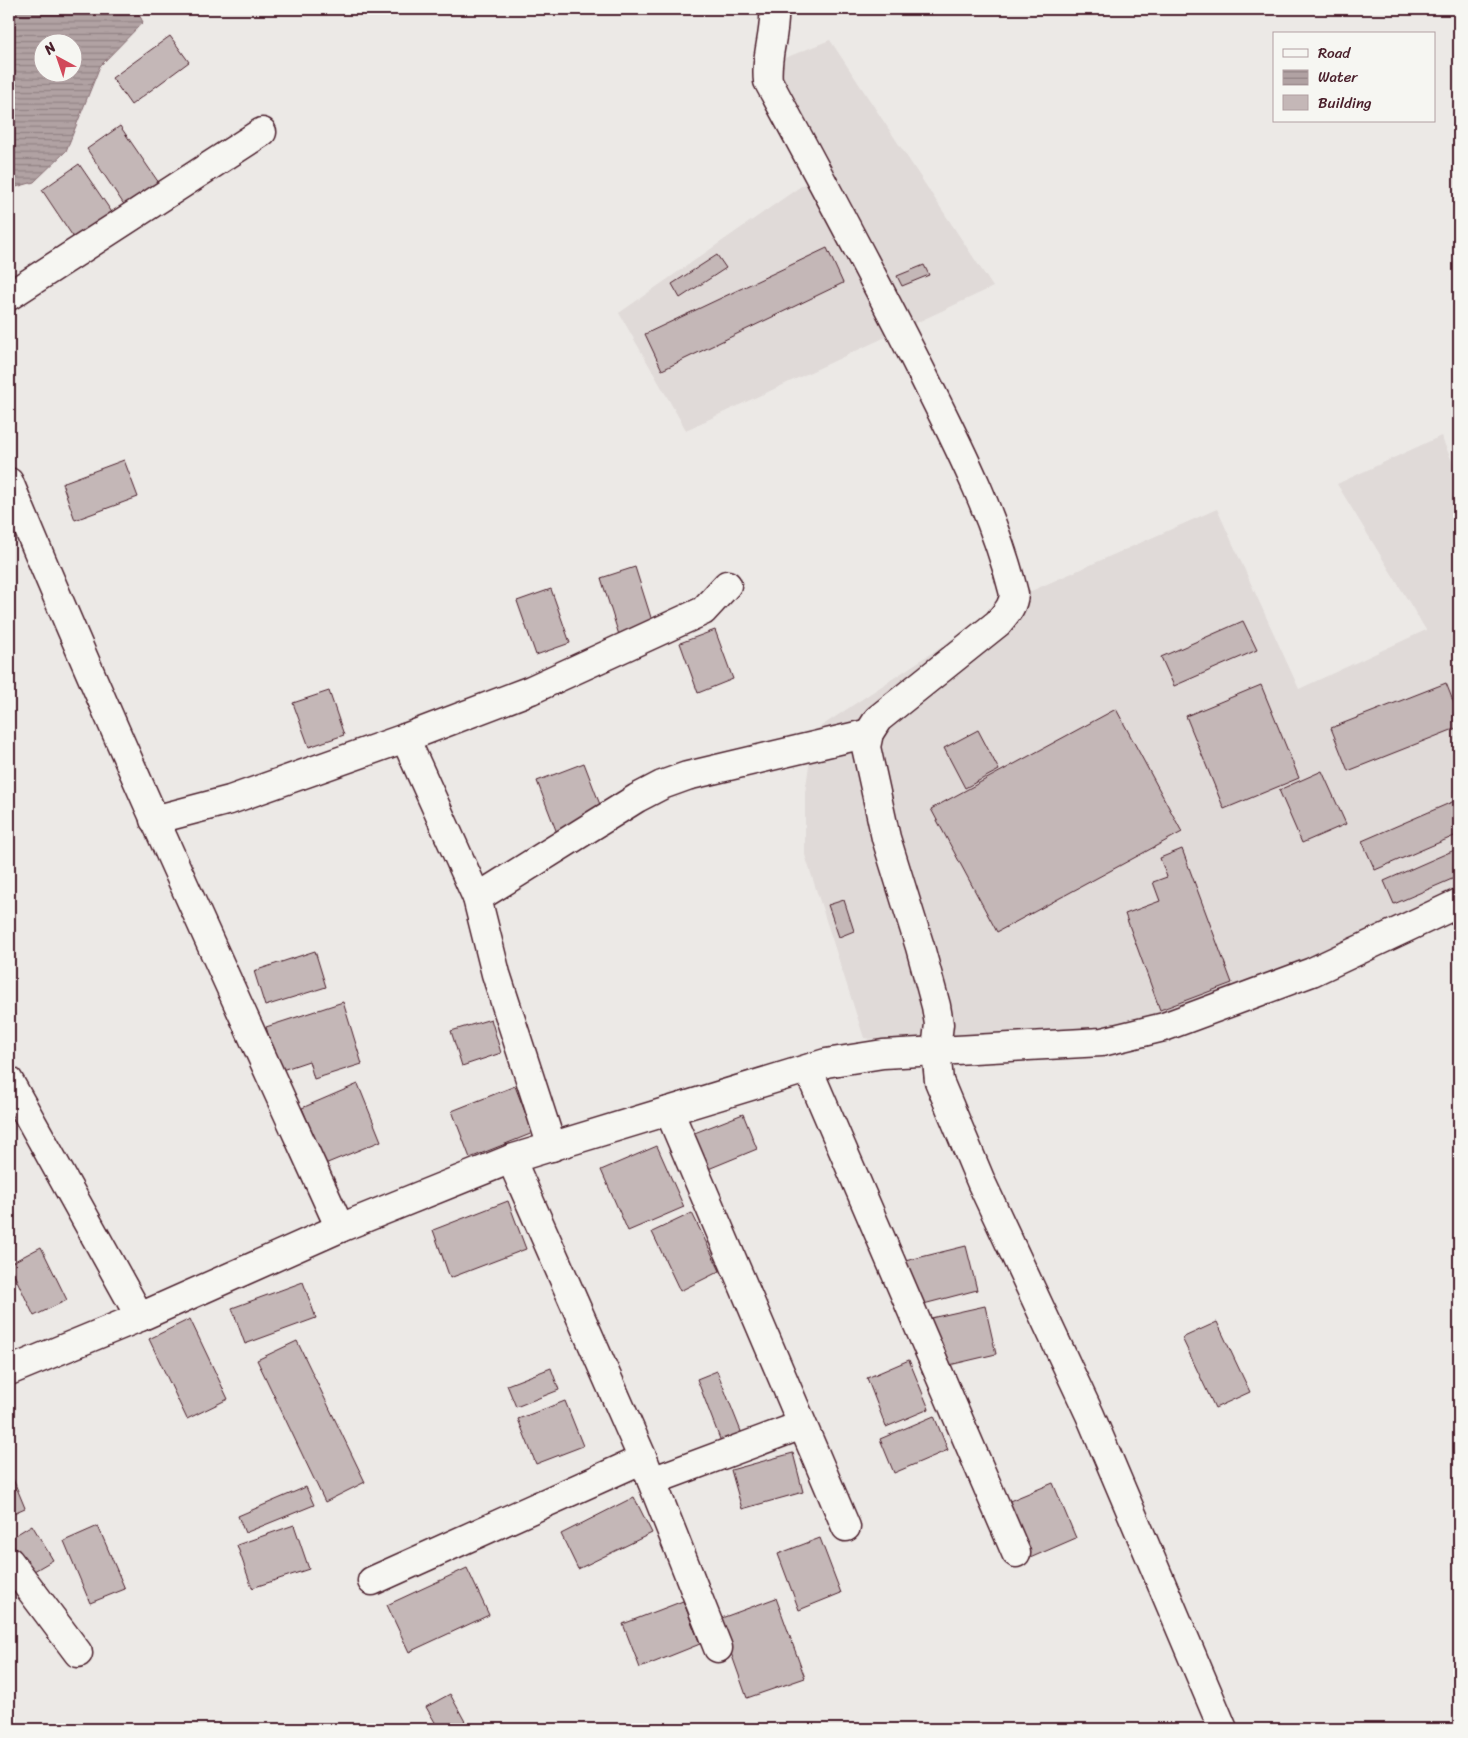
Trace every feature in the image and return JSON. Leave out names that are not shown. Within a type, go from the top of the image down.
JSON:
[{"type":"street","points":[[774,9],[767,70],[768,81],[883,294],[968,464],[992,527],[1014,594],[1009,610],[998,623],[878,719],[869,733],[866,747],[886,838],[936,1006],[939,1024],[936,1050],[939,1081],[975,1167],[1090,1415],[1223,1729]]},
{"type":"street","points":[[9,296],[262,132]]},
{"type":"street","points":[[9,482],[53,589],[154,820],[340,1228]]},
{"type":"street","points":[[154,820],[230,800],[405,738],[530,690],[703,612],[727,585]]},
{"type":"street","points":[[477,898],[637,798],[662,785],[687,776],[869,733]]},
{"type":"street","points":[[405,738],[477,898],[496,974],[552,1147]]},
{"type":"street","points":[[9,1371],[140,1317],[340,1228],[511,1159],[826,1063],[874,1055],[936,1050],[1102,1042],[1164,1027],[1312,972],[1459,903]]},
{"type":"street","points":[[808,1069],[1016,1553]]},
{"type":"street","points":[[9,1081],[140,1317]]},
{"type":"street","points":[[669,1111],[846,1527]]},
{"type":"street","points":[[511,1159],[647,1470],[718,1648]]},
{"type":"street","points":[[372,1581],[647,1470],[802,1425]]},
{"type":"street","points":[[9,1561],[78,1653]]},
{"type":"shaded area","points":[[830,40],[993,287],[686,430],[619,313],[827,168],[770,64]]},
{"type":"shaded area","points":[[1441,436],[1459,477],[1459,893],[1332,952],[1124,1033],[906,1045],[864,1038],[805,855],[805,793],[814,731],[1013,599],[1217,509],[1299,689],[1426,630],[1337,484]]},
{"type":"water","points":[[9,9],[136,9],[143,22],[100,66],[66,151],[34,182],[9,189]]},
{"type":"building","points":[[170,36],[189,62],[131,105],[112,78]]},
{"type":"building","points":[[120,126],[159,183],[125,206],[87,149]]},
{"type":"building","points":[[79,164],[122,227],[84,253],[42,190]]},
{"type":"building","points":[[827,248],[843,283],[662,370],[645,334]]},
{"type":"building","points":[[717,255],[726,268],[680,298],[672,284]]},
{"type":"building","points":[[924,265],[929,275],[902,286],[897,276]]},
{"type":"building","points":[[124,460],[138,497],[75,520],[62,483]]},
{"type":"building","points":[[635,567],[653,624],[619,635],[601,578]]},
{"type":"building","points":[[551,589],[570,643],[536,655],[517,601]]},
{"type":"building","points":[[1243,621],[1257,650],[1174,686],[1161,657]]},
{"type":"building","points":[[715,630],[733,679],[698,693],[680,643]]},
{"type":"building","points":[[1446,683],[1459,716],[1459,727],[1348,771],[1331,728]]},
{"type":"building","points":[[1261,685],[1299,778],[1224,809],[1186,716]]},
{"type":"building","points":[[329,691],[344,735],[309,747],[293,703]]},
{"type":"building","points":[[1116,709],[1182,832],[997,932],[931,809]]},
{"type":"building","points":[[978,730],[999,770],[965,788],[944,748]]},
{"type":"building","points":[[584,763],[604,815],[557,833],[537,781]]},
{"type":"building","points":[[1322,771],[1346,824],[1302,843],[1279,790]]},
{"type":"building","points":[[1459,799],[1459,834],[1375,870],[1362,841]]},
{"type":"building","points":[[1459,848],[1459,876],[1394,904],[1384,881]]},
{"type":"building","points":[[1182,849],[1232,983],[1160,1010],[1125,914],[1160,901],[1153,882],[1167,877],[1160,858]]},
{"type":"building","points":[[844,900],[854,931],[839,937],[828,905]]},
{"type":"building","points":[[315,951],[326,987],[265,1006],[254,971]]},
{"type":"building","points":[[343,1002],[362,1064],[314,1079],[309,1061],[279,1071],[266,1027]]},
{"type":"building","points":[[491,1019],[501,1053],[462,1066],[451,1031]]},
{"type":"building","points":[[358,1084],[381,1141],[325,1164],[302,1108]]},
{"type":"building","points":[[515,1086],[533,1133],[470,1158],[452,1111]]},
{"type":"building","points":[[743,1114],[757,1149],[706,1170],[692,1134]]},
{"type":"building","points":[[657,1146],[684,1207],[628,1231],[601,1170]]},
{"type":"building","points":[[508,1201],[526,1249],[450,1278],[433,1230]]},
{"type":"building","points":[[692,1213],[720,1271],[680,1291],[652,1232]]},
{"type":"building","points":[[966,1246],[977,1290],[916,1306],[905,1261]]},
{"type":"building","points":[[41,1247],[67,1300],[34,1316],[9,1264]]},
{"type":"building","points":[[303,1282],[316,1318],[245,1344],[232,1308]]},
{"type":"building","points":[[985,1306],[996,1354],[941,1367],[931,1318]]},
{"type":"building","points":[[190,1319],[228,1399],[187,1419],[149,1339]]},
{"type":"building","points":[[1217,1322],[1250,1392],[1215,1408],[1182,1338]]},
{"type":"building","points":[[297,1341],[365,1482],[325,1502],[257,1360]]},
{"type":"building","points":[[909,1360],[929,1409],[886,1427],[867,1378]]},
{"type":"building","points":[[551,1368],[559,1390],[516,1407],[507,1385]]},
{"type":"building","points":[[717,1371],[744,1439],[723,1447],[697,1379]]},
{"type":"building","points":[[565,1401],[583,1446],[536,1464],[518,1419]]},
{"type":"building","points":[[934,1416],[948,1450],[894,1473],[880,1439]]},
{"type":"building","points":[[793,1453],[803,1492],[742,1509],[731,1470]]},
{"type":"building","points":[[13,1479],[25,1508],[9,1515],[9,1481]]},
{"type":"building","points":[[1053,1483],[1076,1538],[1023,1561],[1000,1505]]},
{"type":"building","points":[[306,1487],[314,1505],[245,1533],[238,1516]]},
{"type":"building","points":[[634,1497],[652,1533],[578,1569],[561,1534]]},
{"type":"building","points":[[32,1525],[53,1560],[22,1578],[9,1556],[9,1539]]},
{"type":"building","points":[[294,1525],[309,1569],[252,1588],[237,1545]]},
{"type":"building","points":[[98,1526],[125,1589],[90,1603],[64,1541]]},
{"type":"building","points":[[820,1538],[841,1593],[799,1610],[778,1554]]},
{"type":"building","points":[[467,1568],[489,1615],[409,1652],[387,1605]]},
{"type":"building","points":[[776,1598],[805,1678],[747,1698],[719,1619]]},
{"type":"building","points":[[683,1601],[700,1644],[640,1668],[623,1624]]},
{"type":"building","points":[[450,1694],[469,1729],[439,1729],[426,1707]]}]
